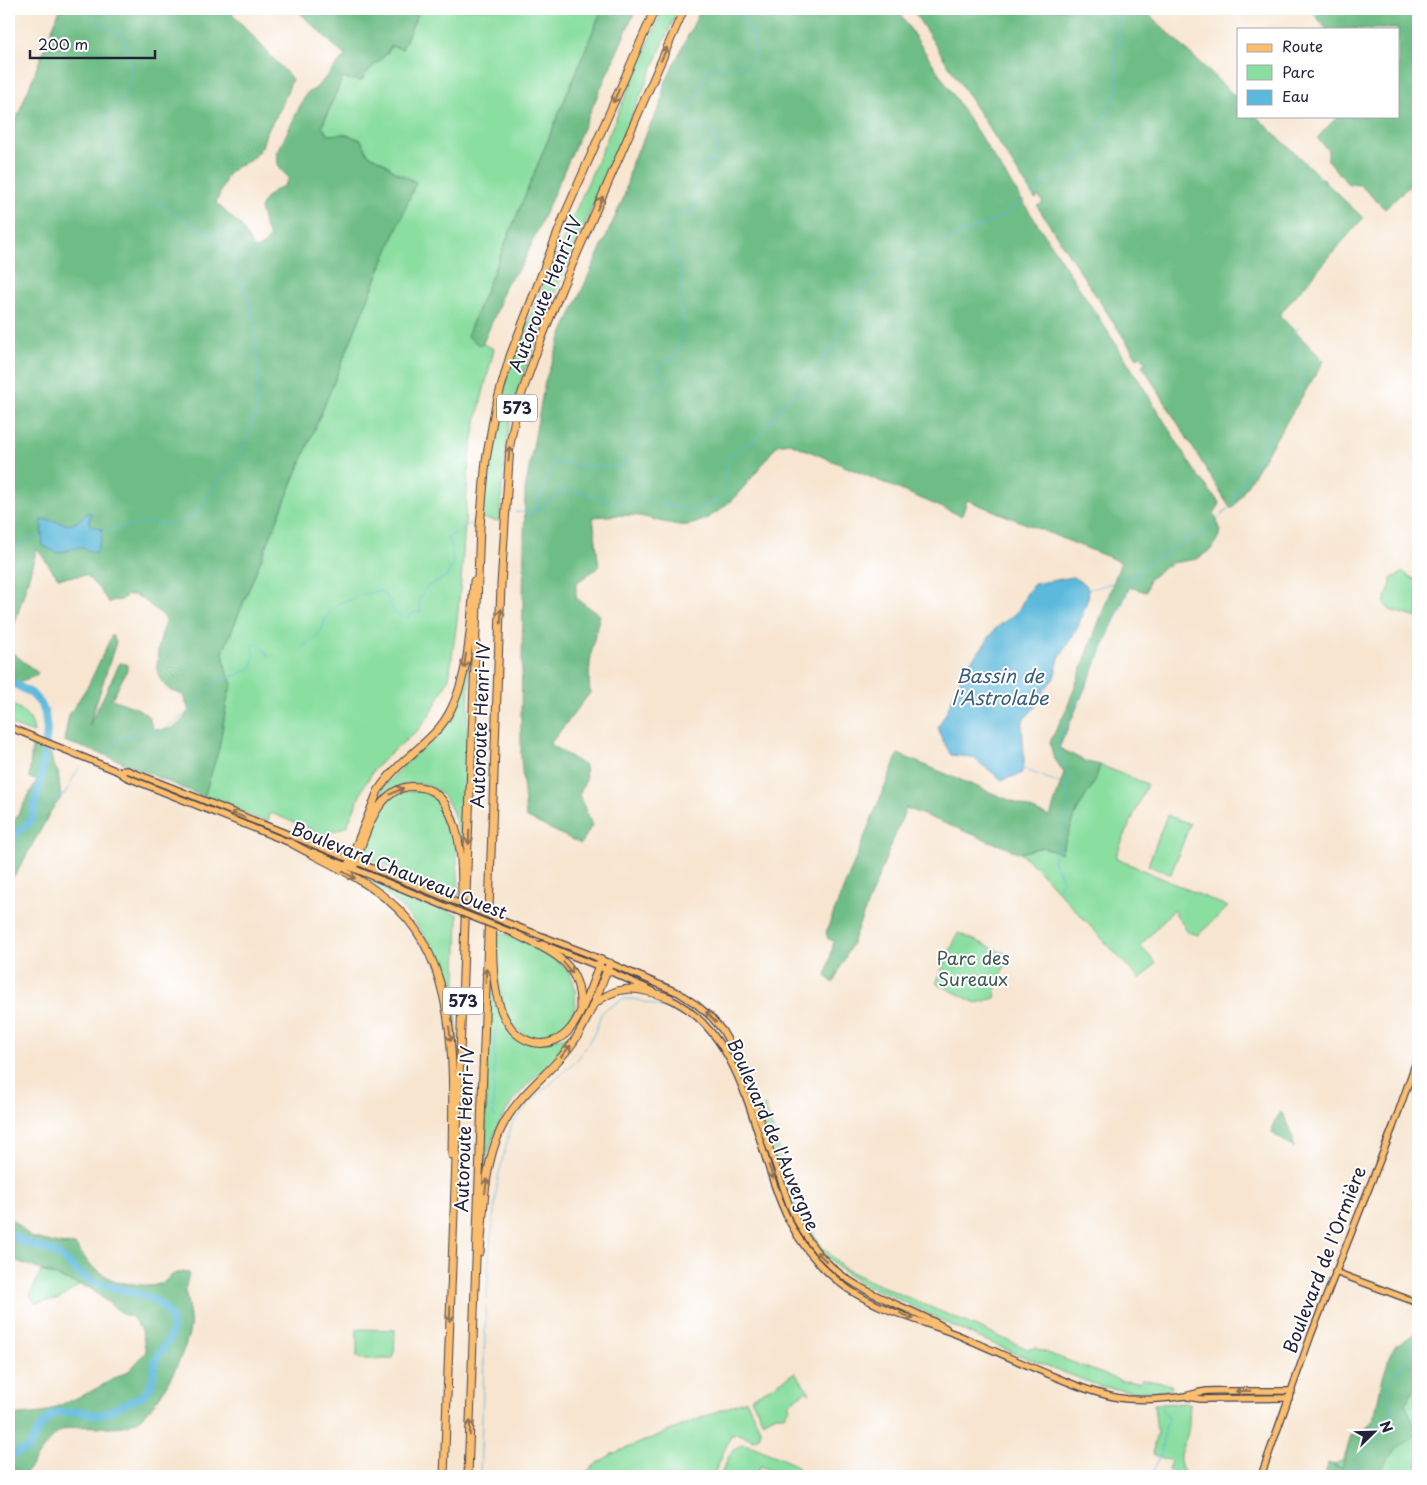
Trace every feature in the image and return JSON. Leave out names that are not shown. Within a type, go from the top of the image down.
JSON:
[{"type":"highway","name":"Autoroute Henri-IV","points":[[444,1476],[462,1046],[480,526],[486,460],[495,409],[510,356],[565,214],[654,9]]},
{"type":"highway","name":"Autoroute Henri-IV","points":[[468,1476],[491,840],[504,526],[510,445],[517,407],[539,345],[684,9]]},
{"type":"highway","points":[[352,863],[378,791],[384,781],[438,729],[451,710],[459,690],[472,613],[480,526]]},
{"type":"highway","points":[[352,863],[382,800],[395,790],[410,786],[424,788],[435,793],[446,806],[454,824],[460,857],[462,892],[462,1046]]},
{"type":"highway","points":[[491,840],[494,978],[506,1022],[513,1032],[522,1038],[539,1043],[557,1040],[567,1033],[575,1023],[600,963]]},
{"type":"highway","points":[[291,843],[367,885],[398,909],[421,938],[437,975],[446,1006],[452,1052],[451,1297]]},
{"type":"highway","points":[[513,929],[560,958],[570,968],[580,993],[580,1012]]},
{"type":"highway","points":[[475,1304],[486,1187],[491,1155],[500,1131],[508,1114],[519,1099],[569,1048],[581,1029],[609,967]]},
{"type":"highway","points":[[591,1007],[610,993],[625,989],[658,994],[670,998]]},
{"type":"main road","name":"Boulevard Chauveau Ouest","points":[[9,727],[117,771],[126,777],[210,812],[444,897],[513,929]]},
{"type":"main road","name":"Boulevard Chauveau Ouest","points":[[117,771],[127,770],[352,863],[442,905],[513,929],[600,963],[670,998]]},
{"type":"main road","name":"Boulevard de l'Auvergne","points":[[609,967],[688,998],[711,1017],[722,1030],[738,1059],[795,1217],[807,1239],[822,1257],[839,1273],[860,1287],[930,1319],[956,1334]]},
{"type":"main road","name":"Boulevard de l'Auvergne","points":[[670,998],[688,1008],[702,1020],[715,1035],[724,1050],[750,1110],[788,1220],[813,1258],[828,1273],[860,1296],[1100,1394],[1141,1399],[1186,1396],[1201,1392],[1292,1391]]},
{"type":"main road","name":"Boulevard de l'Ormière","points":[[1261,1476],[1335,1272],[1393,1127],[1418,1056]]},
{"type":"main road","points":[[1335,1272],[1418,1303]]},
{"type":"main road","name":"Boulevard de l'Auvergne","points":[[1186,1396],[1201,1399],[1289,1398]]},
{"type":"green space","points":[[60,9],[228,9],[292,79],[281,108],[266,133],[262,147],[251,160],[236,167],[227,176],[216,203],[241,226],[254,249],[264,244],[270,237],[260,208],[269,195],[284,186],[289,178],[278,164],[277,153],[306,94],[316,88],[345,56],[296,9],[420,9],[402,49],[391,46],[361,81],[342,78],[322,126],[328,135],[345,134],[361,140],[368,154],[385,163],[395,172],[416,182],[223,652],[226,671],[232,684],[228,696],[219,748],[204,797],[105,755],[64,741],[69,715],[89,684],[112,635],[116,642],[89,726],[120,663],[127,664],[127,670],[112,699],[139,709],[149,717],[153,729],[170,729],[183,720],[189,710],[183,695],[169,690],[160,679],[157,668],[158,650],[165,621],[164,616],[141,598],[134,595],[127,595],[121,600],[110,601],[109,603],[86,575],[58,578],[37,549],[13,630],[9,634],[9,544],[16,527],[9,521],[9,138]]},
{"type":"green space","points":[[420,9],[602,9],[467,336],[494,349],[477,417],[469,460],[462,568],[449,678],[432,711],[418,730],[388,755],[373,771],[363,788],[347,826],[324,835],[271,813],[267,822],[204,797],[219,748],[228,696],[232,684],[226,671],[223,652],[416,182],[395,172],[385,163],[368,154],[361,140],[345,134],[328,135],[322,127],[342,78],[362,80],[392,46],[402,49]]},
{"type":"green space","points":[[602,9],[636,9],[522,265],[504,286],[498,308],[483,343],[479,345],[467,336]]},
{"type":"green space","points":[[663,9],[678,9],[555,293],[520,382],[506,447],[499,521],[481,518],[499,409],[513,356]]},
{"type":"green space","points":[[701,9],[897,9],[1127,361],[1194,470],[1220,504],[1214,513],[1221,531],[1213,548],[1197,559],[1171,563],[1149,579],[1146,592],[1129,587],[1059,748],[1087,762],[1100,765],[1095,781],[1077,811],[1061,853],[1042,847],[1020,853],[906,808],[852,943],[833,983],[826,976],[834,941],[828,939],[826,932],[898,754],[1050,817],[1064,773],[1053,756],[1050,742],[1067,708],[1121,562],[967,500],[962,516],[790,443],[777,445],[738,493],[715,514],[702,521],[683,525],[633,515],[593,517],[599,567],[576,583],[576,598],[600,615],[590,663],[590,693],[550,744],[585,766],[586,780],[579,795],[592,825],[581,844],[526,817],[521,758],[525,491],[545,381],[563,332],[624,197],[632,162],[661,104],[664,85]]},
{"type":"green space","points":[[912,9],[1143,9],[1237,98],[1237,118],[1258,118],[1363,218],[1279,315],[1324,361],[1233,508],[1230,508],[1142,365],[1146,362],[1141,356],[1137,358],[1037,206],[1043,203],[1039,196],[1035,199]]},
{"type":"green space","points":[[1311,9],[1409,9],[1418,25],[1418,178],[1385,209],[1360,185],[1348,184],[1328,161],[1328,150],[1317,138],[1336,118],[1400,118],[1400,28],[1325,28]]},
{"type":"green space","points":[[1403,572],[1418,582],[1418,618],[1390,610],[1384,603],[1391,584],[1391,578]]},
{"type":"green space","points":[[9,650],[38,673],[36,676],[9,685]]},
{"type":"green space","points":[[468,664],[470,664],[463,842],[461,842],[450,806],[439,792],[430,786],[409,784],[398,786],[380,799],[374,809],[381,791],[390,779],[446,724],[460,695]]},
{"type":"green space","points":[[9,704],[19,708],[26,714],[32,723],[34,733],[9,724]]},
{"type":"green space","points":[[32,746],[51,754],[53,765],[58,772],[61,798],[51,811],[16,874],[9,881],[9,831],[37,780],[29,778]]},
{"type":"green space","points":[[1100,765],[1147,784],[1115,858],[1228,907],[1198,935],[1188,932],[1173,910],[1140,946],[1156,963],[1140,980],[1035,866],[1020,853],[1042,847],[1073,820],[1082,800],[1095,781]]},
{"type":"green space","points":[[412,791],[431,794],[440,802],[447,814],[455,842],[459,898],[364,857],[368,836],[385,803],[394,795]]},
{"type":"green space","points":[[1167,815],[1190,824],[1171,874],[1148,865]]},
{"type":"green space","points":[[353,873],[458,915],[456,978],[457,1063],[451,1002],[427,942],[419,928],[398,904],[385,893]]},
{"type":"green space","points":[[496,931],[549,954],[563,965],[571,975],[575,988],[573,1014],[567,1025],[559,1033],[548,1038],[534,1038],[517,1029],[508,1017],[503,1006],[498,981]]},
{"type":"green space","name":"Parc des Sureaux","points":[[958,933],[1009,955],[996,988],[995,998],[976,1003],[936,983]]},
{"type":"green space","points":[[490,985],[493,985],[503,1019],[528,1043],[567,1037],[577,1028],[561,1051],[513,1101],[501,1120],[484,1164]]},
{"type":"green space","points":[[765,1106],[800,1213],[822,1246],[845,1269],[1028,1349],[1035,1348],[1121,1381],[1139,1382],[1143,1379],[1172,1385],[1171,1390],[1135,1392],[1099,1386],[1014,1353],[885,1293],[862,1285],[835,1265],[806,1230],[791,1197],[761,1114],[761,1109]]},
{"type":"green space","points":[[1281,1112],[1290,1129],[1294,1148],[1272,1133],[1274,1122]]},
{"type":"green space","points":[[9,1217],[31,1237],[59,1244],[75,1245],[91,1266],[115,1282],[152,1286],[163,1283],[172,1275],[183,1271],[189,1273],[186,1290],[190,1317],[189,1333],[174,1372],[157,1400],[147,1412],[127,1425],[77,1427],[63,1430],[47,1444],[24,1476],[9,1476],[9,1416],[42,1413],[88,1393],[130,1370],[146,1352],[142,1331],[131,1316],[124,1315],[90,1288],[9,1258]]},
{"type":"green space","points":[[41,1271],[80,1285],[57,1300],[35,1303],[30,1295]]},
{"type":"green space","points":[[1418,1328],[1418,1383],[1405,1404],[1418,1433],[1397,1448],[1375,1476],[1325,1476],[1328,1463],[1342,1468],[1351,1435],[1359,1437],[1374,1419],[1390,1355],[1396,1345],[1414,1335]]},
{"type":"green space","points":[[357,1329],[395,1330],[394,1356],[392,1359],[361,1359],[357,1357]]},
{"type":"green space","points":[[1418,1343],[1418,1476],[1325,1476],[1330,1466],[1342,1461],[1350,1446],[1358,1440],[1374,1419]]},
{"type":"green space","points":[[795,1372],[810,1393],[806,1391],[788,1404],[790,1407],[784,1415],[774,1415],[763,1421],[751,1398]]},
{"type":"green space","points":[[746,1400],[760,1429],[760,1435],[754,1440],[739,1434],[731,1435],[713,1476],[582,1476],[612,1454]]},
{"type":"green space","points":[[1190,1403],[1188,1431],[1180,1455],[1185,1476],[1168,1470],[1171,1461],[1152,1454],[1157,1433],[1154,1404]]},
{"type":"green space","points":[[742,1444],[752,1446],[796,1465],[798,1470],[796,1476],[784,1476],[760,1466],[756,1476],[720,1476],[731,1452]]},
{"type":"water","points":[[87,513],[91,513],[89,523],[91,526],[102,529],[101,540],[96,553],[80,547],[58,553],[43,546],[41,520],[70,524],[80,520]]},
{"type":"water","name":"Bassin de l'Astrolabe","points":[[1073,577],[1087,586],[1089,595],[1078,627],[1059,658],[1054,678],[1041,694],[1036,706],[1024,719],[1022,725],[1024,764],[1021,774],[1002,780],[972,757],[951,755],[938,727],[967,665],[995,629],[1018,611],[1034,584]]},
{"type":"waterway","points":[[87,9],[96,22],[105,28],[121,33],[130,59],[129,88],[120,104],[108,114],[105,130],[111,154],[123,176],[135,191],[170,210],[220,242],[229,251],[250,306],[254,323],[258,368],[256,413],[248,435],[239,456],[223,475],[197,514],[188,520],[169,524],[146,523],[102,531]]},
{"type":"waterway","points":[[515,512],[534,513],[554,462],[587,466],[621,466],[631,456],[636,430],[633,422],[641,415],[646,392],[656,385],[663,389],[669,381],[658,367],[674,357],[680,345],[683,321],[679,299],[681,275],[674,254],[664,237],[669,220],[682,213],[692,211],[698,195],[692,178],[701,163],[713,162],[718,144],[709,127],[695,130],[684,123],[686,107],[694,102],[710,66],[727,67],[749,64],[756,51],[749,26],[742,21],[740,16],[742,9]]},
{"type":"waterway","points":[[1030,195],[1059,172],[1073,165],[1107,113],[1118,87],[1117,66],[1114,55],[1120,44],[1117,29],[1123,9]]},
{"type":"waterway","points":[[932,247],[998,218],[1024,200]]},
{"type":"waterway","points":[[727,486],[726,466],[731,454],[755,441],[787,401],[800,391],[838,339],[856,300],[868,282],[884,269],[927,250]]},
{"type":"waterway","points":[[1235,505],[1234,496],[1265,447],[1273,419],[1290,395],[1303,383],[1304,377],[1290,347],[1298,328]]},
{"type":"waterway","points":[[535,512],[564,490],[608,500],[653,501],[690,511],[718,501],[724,495],[726,489]]},
{"type":"waterway","points":[[1087,590],[1131,575],[1144,565],[1216,525],[1217,520],[1228,509]]},
{"type":"waterway","points":[[302,647],[315,638],[322,629],[326,617],[340,602],[348,601],[377,590],[386,596],[394,612],[406,619],[411,614],[421,611],[418,603],[425,588],[446,577],[453,565],[451,542],[446,539],[475,522]]},
{"type":"waterway","points":[[9,559],[25,540],[29,538],[43,538]]},
{"type":"waterway","points":[[1066,787],[1072,781],[1058,753],[1059,741],[1137,572]]},
{"type":"waterway","points":[[106,754],[111,743],[127,736],[136,735],[147,729],[161,731],[185,715],[216,682],[238,675],[252,667],[254,655],[252,644],[259,645],[270,657]]},
{"type":"waterway","points":[[9,681],[31,693],[41,704],[45,713],[47,731],[42,774],[31,821],[15,834],[9,850]]},
{"type":"waterway","points":[[31,821],[54,798],[64,795],[80,766]]},
{"type":"waterway","points":[[1021,768],[1057,782],[1066,788],[1069,799],[1068,811],[1053,861],[1063,880],[1058,890]]},
{"type":"waterway","points":[[487,1298],[489,1256],[498,1178],[511,1126],[529,1103],[578,1059],[595,1032],[601,1014],[606,1009],[623,999],[634,999],[680,1013]]},
{"type":"waterway","points":[[496,1117],[493,1115],[495,1031],[499,1026]]},
{"type":"waterway","points":[[9,1232],[21,1241],[57,1254],[89,1280],[135,1293],[157,1302],[166,1310],[172,1327],[169,1340],[155,1361],[152,1384],[141,1397],[107,1413],[97,1415],[86,1412],[54,1413],[39,1429],[28,1449],[13,1454],[9,1453]]},
{"type":"waterway","points":[[480,1476],[486,1306]]},
{"type":"waterway","points":[[1340,1476],[1354,1466],[1382,1431],[1381,1422],[1391,1415],[1393,1411],[1389,1400],[1388,1385],[1400,1366],[1408,1362],[1413,1346],[1418,1343]]},
{"type":"waterway","points":[[1151,1476],[1160,1456],[1168,1419],[1161,1407]]}]
